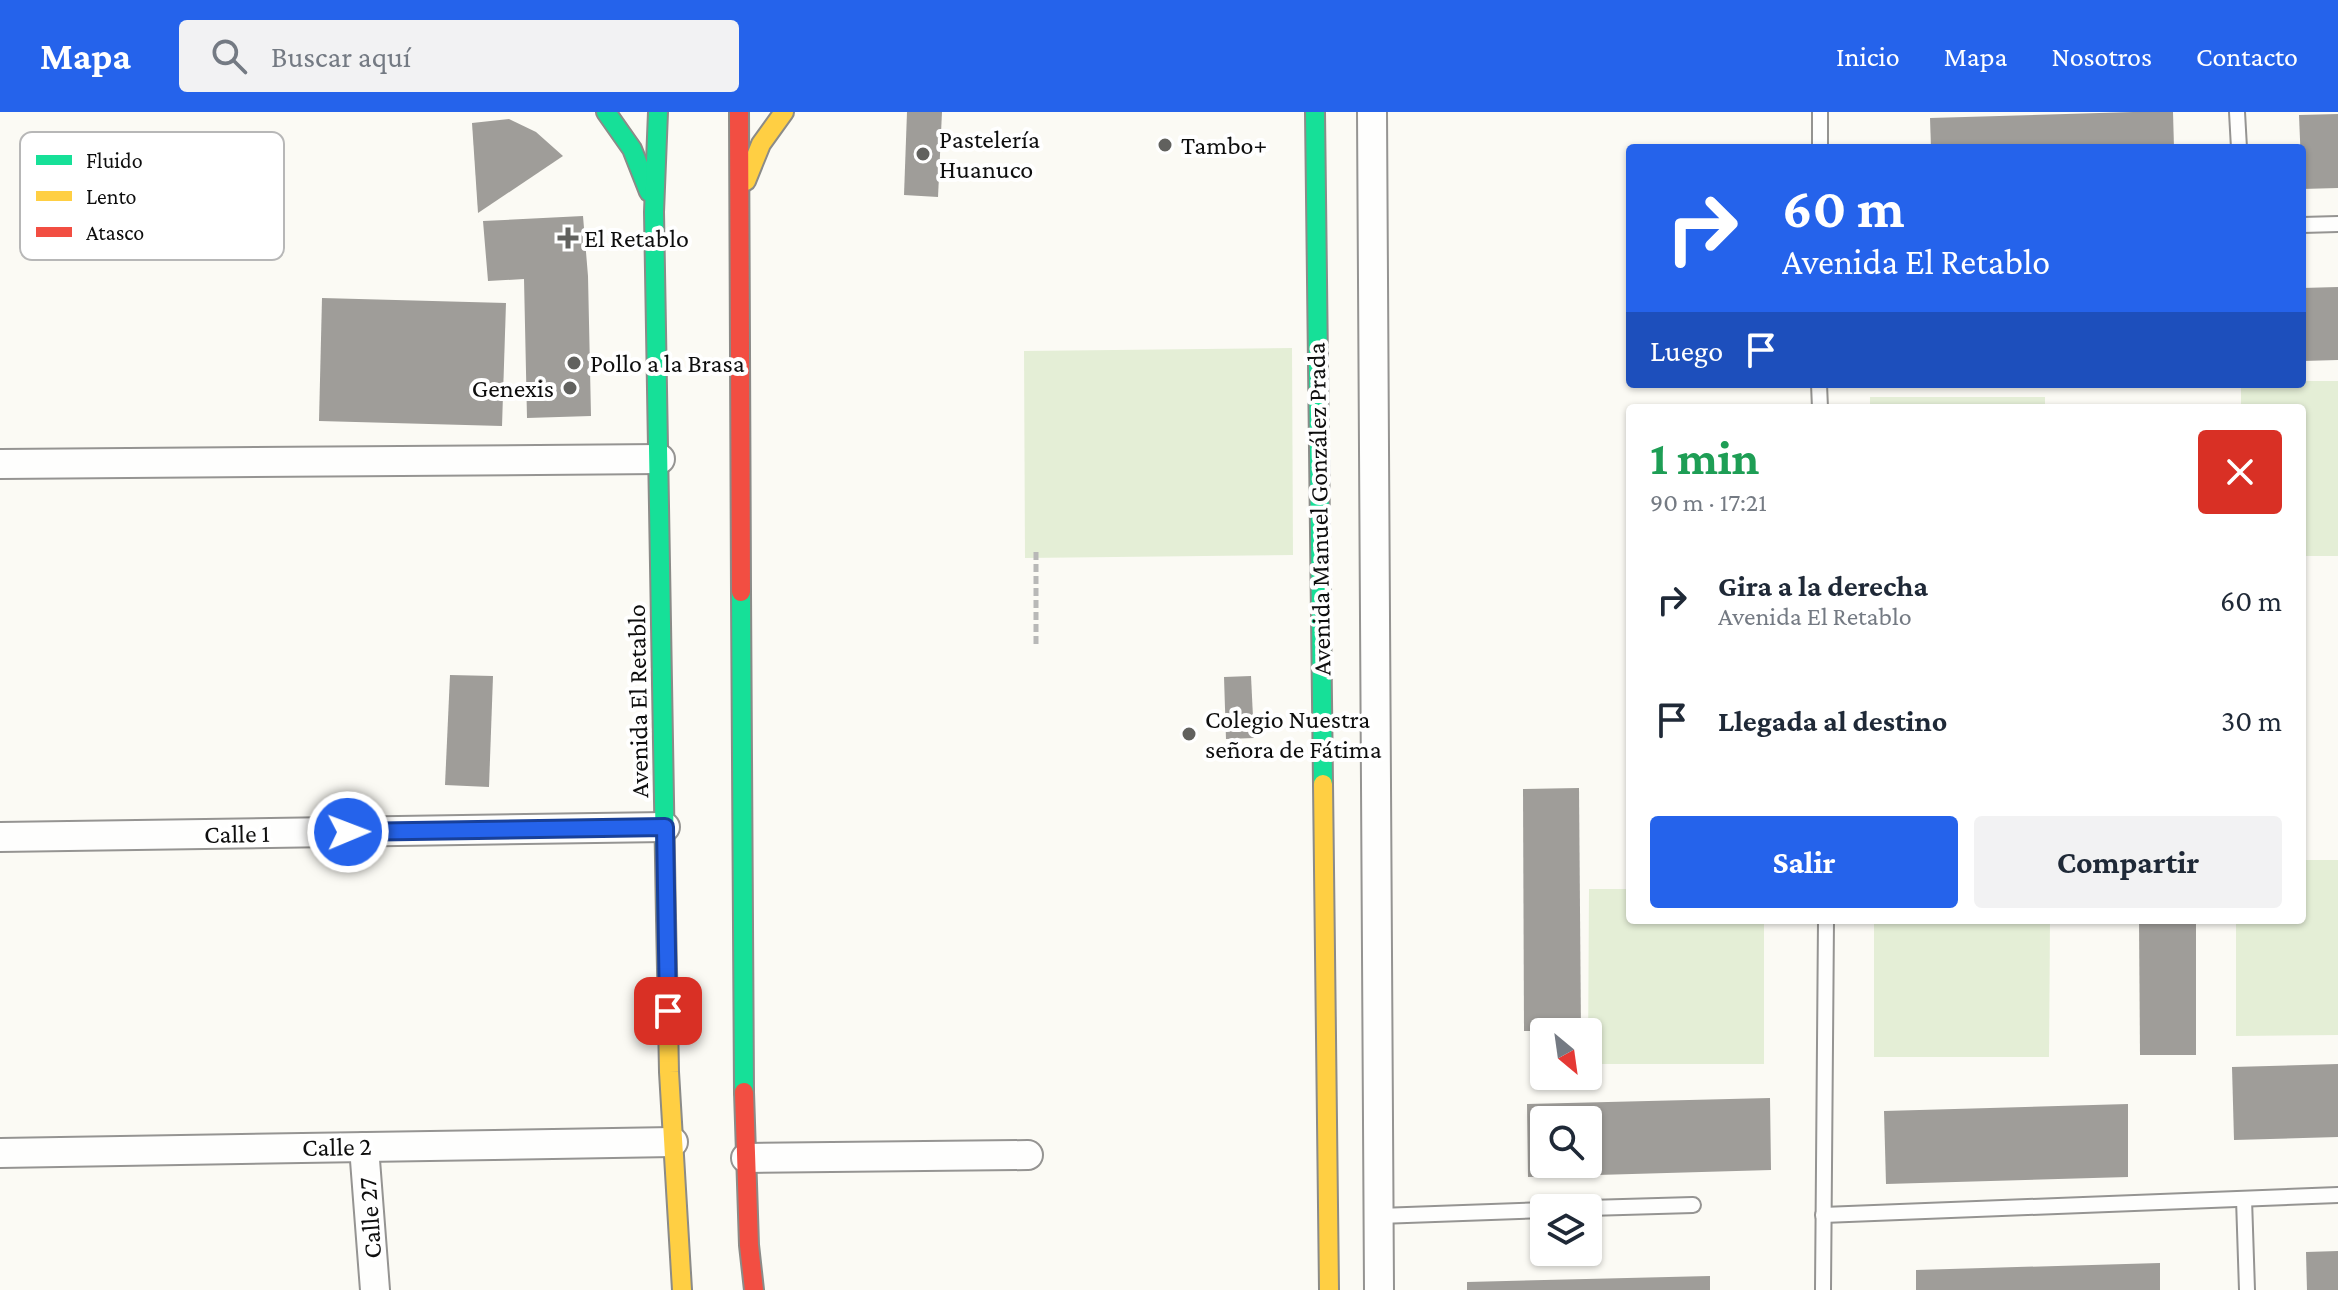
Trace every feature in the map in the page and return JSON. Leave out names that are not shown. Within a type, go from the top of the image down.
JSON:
[{"type":"main road","points":[[606,112],[626,136],[644,172],[654,212]]},
{"type":"main road","name":"Avenida El Retablo","points":[[658,112],[654,212],[669,1072],[682,1290]]},
{"type":"main road","points":[[739,112],[746,1158],[754,1290]]},
{"type":"main road","points":[[740,204],[750,163],[771,127],[784,112]]},
{"type":"main road","name":"Avenida Manuel González Prada","points":[[1315,112],[1314,607],[1329,1290]]},
{"type":"street","name":"Avenida Manuel González Prada","points":[[1372,112],[1379,1290]]},
{"type":"street","points":[[0,464],[660,459]]},
{"type":"street","name":"Calle 1","points":[[0,837],[665,827]]},
{"type":"street","name":"Calle 2","points":[[0,1153],[673,1142]]},
{"type":"street","name":"Calle 27","points":[[364,1147],[375,1290]]},
{"type":"street","points":[[746,1158],[1028,1155]]},
{"type":"lane","points":[[1820,112],[1820,144]]},
{"type":"lane","points":[[2237,112],[2239,144]]},
{"type":"lane","points":[[2306,225],[2338,224]]},
{"type":"lane","points":[[1823,1290],[1826,924]]},
{"type":"lane","points":[[1823,1215],[2338,1195]]},
{"type":"lane","points":[[2244,1199],[2247,1290]]},
{"type":"lane","points":[[1602,1208],[1693,1205]]},
{"type":"lane","points":[[1379,1216],[1530,1211]]},
{"type":"path","points":[[1036,552],[1036,647]]},
{"type":"green space","points":[[1292,348],[1293,555],[1025,558],[1024,351]]},
{"type":"green space","points":[[2306,381],[2338,381],[2338,556],[2306,556],[2306,404],[2241,404],[2241,388],[2306,388]]},
{"type":"green space","points":[[1870,397],[2045,397],[2045,404],[1870,404]]},
{"type":"green space","points":[[2306,860],[2338,860],[2338,1035],[2236,1036],[2236,924],[2306,924]]},
{"type":"green space","points":[[1589,889],[1626,889],[1626,924],[1764,924],[1764,1064],[1602,1064],[1602,1018],[1588,1018]]},
{"type":"green space","points":[[1874,924],[2050,924],[2049,1057],[1874,1057]]},
{"type":"building","name":"Pastelería Huanuco","points":[[907,112],[942,112],[938,197],[904,195]]},
{"type":"building","points":[[2173,112],[2174,144],[1931,144],[1930,118]]},
{"type":"building","points":[[2338,114],[2338,188],[2306,189],[2306,144],[2300,144],[2299,115]]},
{"type":"building","points":[[509,119],[536,132],[563,156],[478,213],[472,123]]},
{"type":"building","points":[[583,216],[588,276],[591,416],[527,418],[524,279],[488,281],[483,221]]},
{"type":"building","points":[[2338,287],[2338,360],[2306,361],[2306,288]]},
{"type":"building","points":[[322,298],[506,303],[502,426],[319,421]]},
{"type":"building","points":[[450,675],[493,676],[489,787],[445,785]]},
{"type":"building","points":[[1251,676],[1254,738],[1226,739],[1224,677]]},
{"type":"building","points":[[1579,788],[1581,1018],[1530,1018],[1530,1031],[1524,1031],[1523,789]]},
{"type":"building","points":[[2139,924],[2196,924],[2196,1055],[2140,1055]]},
{"type":"building","points":[[2338,1064],[2338,1137],[2234,1140],[2232,1067]]},
{"type":"building","points":[[1770,1098],[1771,1170],[1602,1175],[1602,1106],[1530,1106],[1528,1177],[1527,1104]]},
{"type":"building","points":[[2128,1104],[2128,1177],[1886,1184],[1884,1111]]},
{"type":"building","points":[[2338,1251],[2338,1290],[2307,1290],[2306,1252]]},
{"type":"building","points":[[2160,1263],[2160,1290],[1916,1290],[1916,1270]]},
{"type":"building","points":[[1710,1276],[1710,1290],[1467,1290],[1467,1282]]},
{"type":"traffic: fast","points":[[606,112],[632,149],[649,192]]},
{"type":"traffic: fast","points":[[658,112],[654,212],[666,918]]},
{"type":"traffic: fast","points":[[1315,112],[1323,784]]},
{"type":"traffic: fast","points":[[741,592],[744,1092]]},
{"type":"traffic: slow","points":[[746,181],[761,144],[784,112]]},
{"type":"traffic: slow","points":[[1323,784],[1329,1290]]},
{"type":"traffic: slow","points":[[666,918],[669,1072],[682,1290]]},
{"type":"traffic: jam","points":[[739,112],[741,592]]},
{"type":"traffic: jam","points":[[744,1092],[749,1245],[754,1290]]},
{"type":"place","name":"Tambo+","points":[[1165,145]]},
{"type":"place","name":"Pastelería Huanuco","points":[[923,154]]},
{"type":"place","name":"El Retablo","points":[[568,238]]},
{"type":"place","name":"Pollo a la Brasa","points":[[574,363]]},
{"type":"place","name":"Genexis","points":[[570,388]]},
{"type":"place","name":"Colegio Nuestra señora de Fátima","points":[[1189,734]]},
{"type":"route","points":[[348,832],[665,827],[668,1011]]}]
